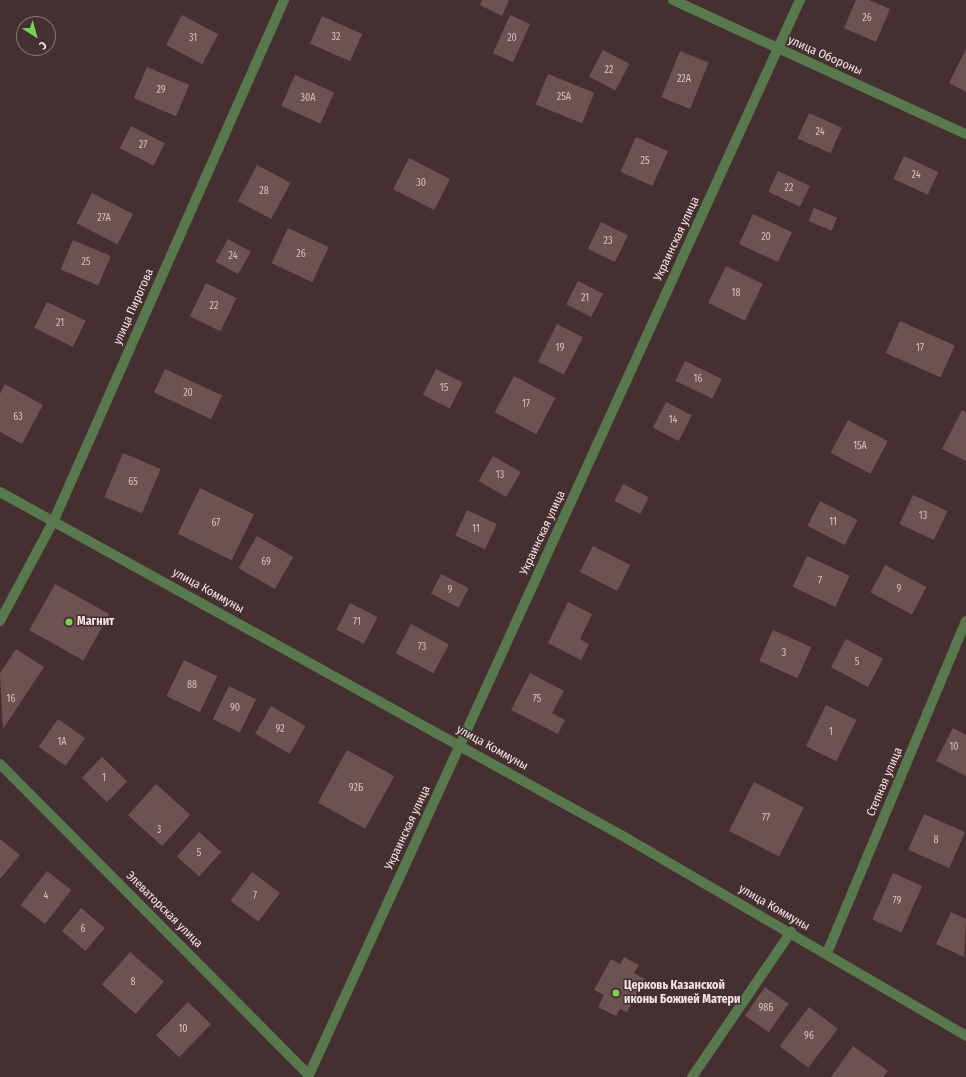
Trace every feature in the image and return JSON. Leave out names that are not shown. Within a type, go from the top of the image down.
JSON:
[{"type":"street","name":"улица Пирогова","points":[[0,621],[54,520],[284,0]]},
{"type":"street","name":"улица Обороны","points":[[673,0],[966,134]]},
{"type":"street","name":"Украинская улица","points":[[308,1076],[800,0]]},
{"type":"street","name":"улица Коммуны","points":[[0,492],[54,520],[791,932],[966,1036]]},
{"type":"street","name":"Степная улица","points":[[827,953],[966,621]]},
{"type":"street","name":"Элеваторская улица","points":[[0,764],[308,1076]]},
{"type":"street","points":[[692,1077],[791,932]]},
{"type":"building","points":[[482,0],[509,0],[502,16],[480,5]]},
{"type":"building","points":[[856,0],[869,0],[890,9],[876,42],[844,28]]},
{"type":"building","points":[[182,15],[218,34],[202,64],[166,45]]},
{"type":"building","points":[[510,15],[530,24],[513,62],[493,53]]},
{"type":"building","points":[[322,16],[362,34],[350,61],[310,43]]},
{"type":"building","points":[[966,49],[966,92],[949,83]]},
{"type":"building","points":[[603,50],[629,64],[615,91],[589,76]]},
{"type":"building","points":[[680,51],[709,63],[690,109],[661,97]]},
{"type":"building","points":[[147,67],[189,85],[176,116],[134,98]]},
{"type":"building","points":[[548,74],[594,93],[582,123],[536,105]]},
{"type":"building","points":[[295,75],[334,92],[320,124],[281,106]]},
{"type":"building","points":[[809,113],[842,128],[830,153],[798,139]]},
{"type":"building","points":[[131,126],[165,143],[154,166],[120,148]]},
{"type":"building","points":[[636,137],[668,151],[653,186],[621,172]]},
{"type":"building","points":[[904,156],[938,172],[928,195],[893,179]]},
{"type":"building","points":[[409,158],[450,179],[434,210],[393,189]]},
{"type":"building","points":[[257,165],[291,183],[271,219],[238,201]]},
{"type":"building","points":[[778,171],[810,186],[800,207],[768,192]]},
{"type":"building","points":[[92,193],[133,214],[118,244],[77,223]]},
{"type":"building","points":[[814,208],[837,218],[832,231],[809,221]]},
{"type":"building","points":[[753,214],[792,232],[778,262],[739,244]]},
{"type":"building","points":[[601,222],[628,235],[615,262],[588,249]]},
{"type":"building","points":[[288,228],[329,247],[312,282],[272,263]]},
{"type":"building","points":[[228,239],[251,252],[238,274],[215,262]]},
{"type":"building","points":[[73,240],[111,256],[98,285],[60,269]]},
{"type":"building","points":[[726,266],[763,284],[745,321],[708,303]]},
{"type":"building","points":[[578,281],[603,294],[591,317],[566,304]]},
{"type":"building","points":[[206,283],[237,298],[220,331],[190,316]]},
{"type":"building","points":[[47,302],[86,321],[73,347],[34,328]]},
{"type":"building","points":[[900,321],[955,345],[941,377],[886,353]]},
{"type":"building","points":[[557,324],[583,337],[564,375],[538,361]]},
{"type":"building","points":[[685,361],[722,379],[712,399],[675,381]]},
{"type":"building","points":[[165,369],[222,396],[211,419],[154,393]]},
{"type":"building","points":[[436,369],[463,383],[450,408],[423,395]]},
{"type":"building","points":[[514,376],[555,398],[536,434],[495,412]]},
{"type":"building","points":[[5,384],[43,405],[22,444],[0,432],[0,394]]},
{"type":"building","points":[[666,402],[692,415],[679,441],[653,428]]},
{"type":"building","points":[[962,410],[966,412],[966,461],[942,449]]},
{"type":"building","points":[[848,420],[888,441],[870,474],[831,453]]},
{"type":"building","points":[[123,453],[161,469],[142,513],[104,497]]},
{"type":"building","points":[[493,456],[521,472],[506,497],[478,481]]},
{"type":"building","points":[[623,484],[649,497],[640,514],[614,501]]},
{"type":"building","points":[[200,488],[254,514],[232,560],[178,534]]},
{"type":"building","points":[[913,495],[947,511],[934,540],[899,524]]},
{"type":"building","points":[[820,501],[857,520],[845,545],[807,526]]},
{"type":"building","points":[[467,510],[497,524],[485,549],[455,535]]},
{"type":"building","points":[[257,536],[293,557],[275,589],[238,568]]},
{"type":"building","points":[[593,546],[630,565],[617,591],[580,572]]},
{"type":"building","points":[[807,556],[850,576],[835,607],[793,587]]},
{"type":"building","points":[[885,565],[926,587],[912,614],[870,592]]},
{"type":"building","points":[[441,574],[469,588],[459,608],[431,594]]},
{"type":"building","name":"Магнит","points":[[55,584],[109,614],[84,660],[29,630]]},
{"type":"building","points":[[568,602],[592,614],[580,639],[589,644],[581,660],[548,643]]},
{"type":"building","points":[[350,603],[378,617],[364,644],[336,630]]},
{"type":"building","points":[[411,624],[449,644],[433,673],[396,653]]},
{"type":"building","points":[[773,630],[811,647],[798,678],[759,661]]},
{"type":"building","points":[[846,639],[883,659],[868,687],[831,667]]},
{"type":"building","points":[[16,649],[44,667],[3,729],[0,673]]},
{"type":"building","points":[[184,660],[217,676],[200,712],[166,696]]},
{"type":"building","points":[[530,673],[564,691],[552,713],[565,720],[558,734],[511,710]]},
{"type":"building","points":[[229,686],[256,699],[240,732],[213,719]]},
{"type":"building","points":[[826,705],[857,720],[836,761],[806,746]]},
{"type":"building","points":[[271,706],[306,726],[290,754],[255,734]]},
{"type":"building","points":[[58,719],[85,738],[66,766],[38,747]]},
{"type":"building","points":[[953,728],[966,735],[966,776],[936,761]]},
{"type":"building","points":[[347,750],[394,776],[365,829],[318,802]]},
{"type":"building","points":[[102,757],[127,781],[107,802],[82,778]]},
{"type":"building","points":[[754,782],[804,807],[779,856],[729,831]]},
{"type":"building","points":[[156,784],[190,815],[162,846],[128,815]]},
{"type":"building","points":[[924,814],[965,832],[949,868],[908,850]]},
{"type":"building","points":[[199,832],[221,852],[199,877],[177,857]]},
{"type":"building","points":[[0,839],[20,855],[0,879]]},
{"type":"building","points":[[47,871],[71,890],[45,924],[21,905]]},
{"type":"building","points":[[252,872],[280,893],[258,922],[230,901]]},
{"type":"building","points":[[893,873],[922,886],[901,933],[872,920]]},
{"type":"building","points":[[81,908],[105,928],[85,951],[62,931]]},
{"type":"building","points":[[951,912],[966,919],[964,957],[936,944]]},
{"type":"building","points":[[130,952],[164,982],[136,1014],[102,984]]},
{"type":"building","points":[[624,957],[639,965],[634,973],[645,979],[627,1012],[620,1009],[616,1016],[598,1007],[604,995],[594,990],[611,959],[620,964]]},
{"type":"building","points":[[765,987],[789,1004],[769,1032],[745,1016]]},
{"type":"building","points":[[188,1002],[211,1024],[179,1057],[156,1035]]},
{"type":"building","points":[[809,1007],[838,1029],[808,1068],[780,1046]]},
{"type":"building","points":[[853,1046],[888,1071],[883,1077],[831,1077]]},
{"type":"place","name":"Магнит","points":[[69,622]]},
{"type":"place","name":"Церковь Казанской иконы Божией Матери","points":[[616,993]]}]
